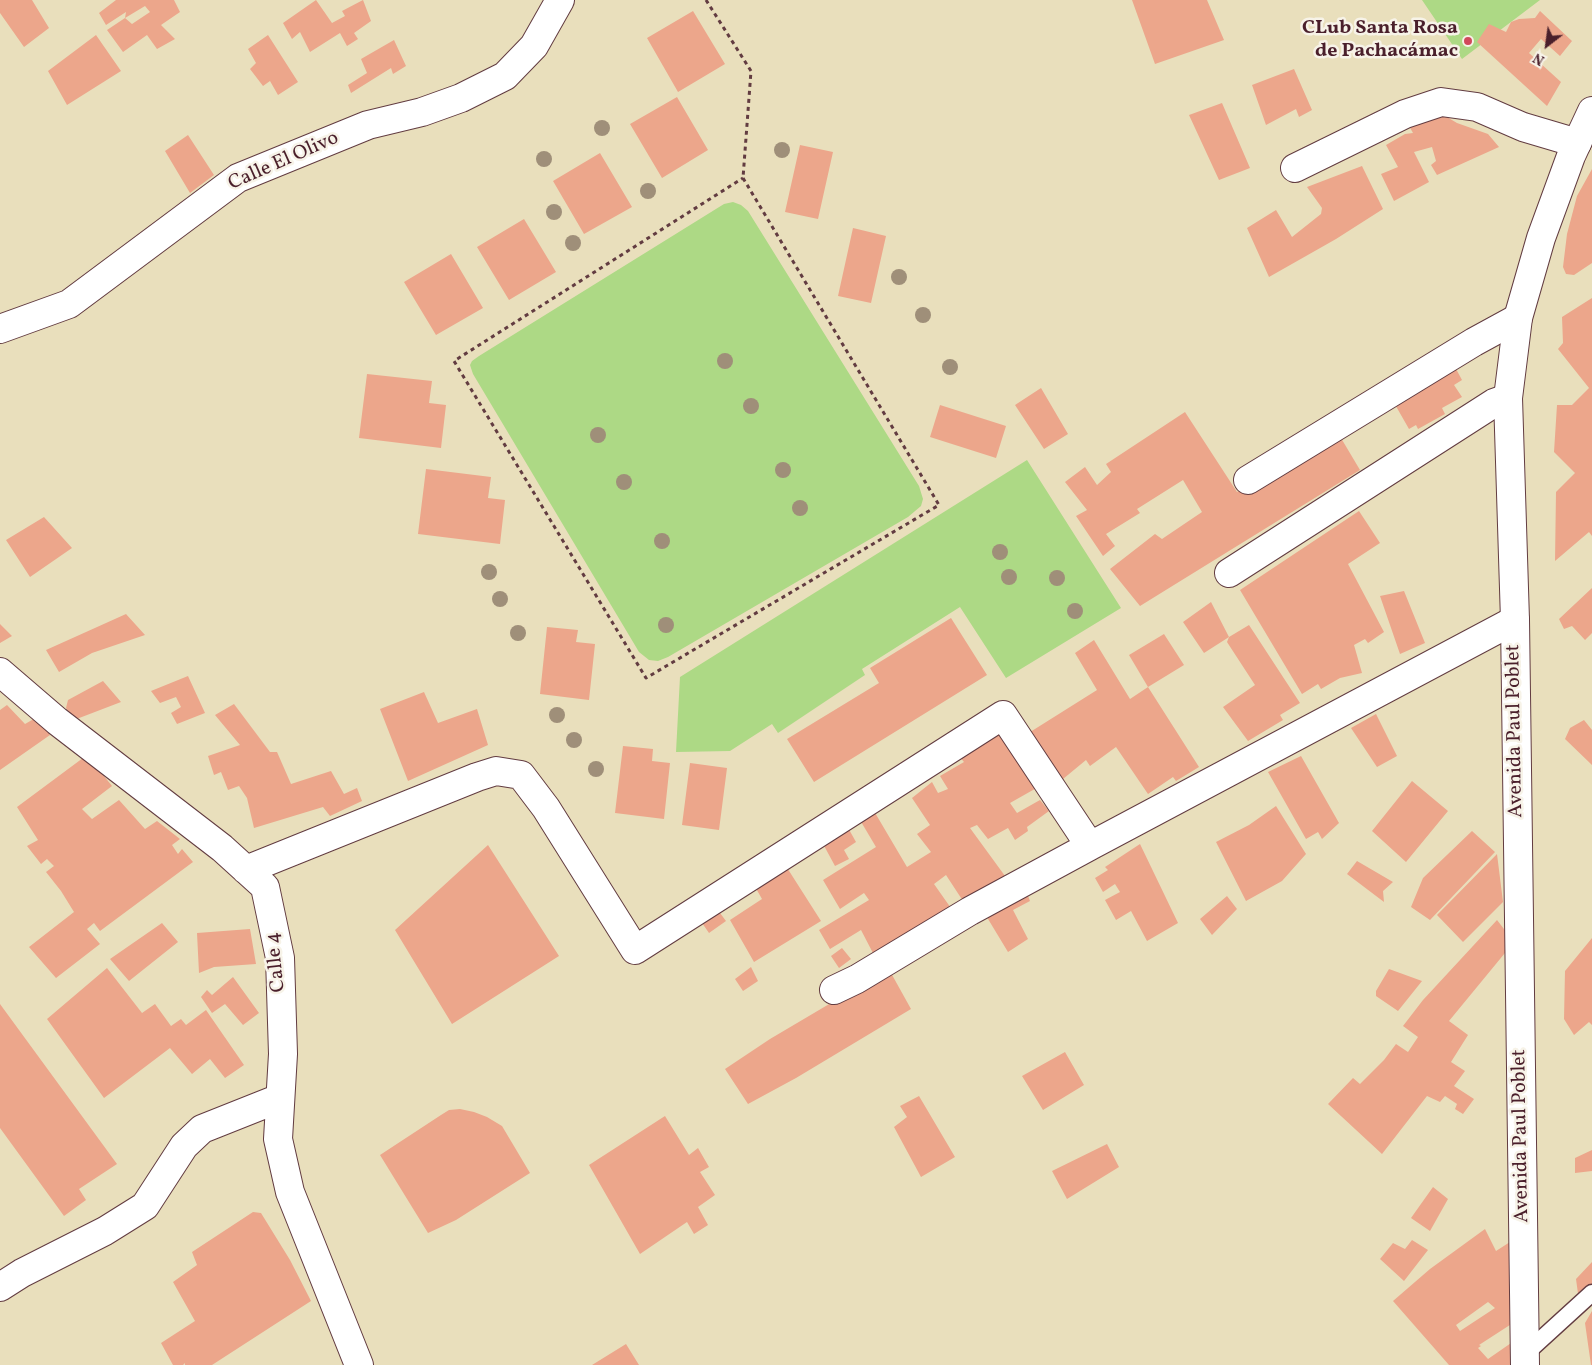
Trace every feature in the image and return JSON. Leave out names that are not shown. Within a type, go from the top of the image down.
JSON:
[{"type":"street","name":"Calle El Olivo","points":[[0,329],[69,304],[238,178],[368,125],[422,112],[461,98],[505,76],[534,46],[560,0]]},
{"type":"street","points":[[1295,168],[1404,114],[1441,102],[1478,107],[1523,127],[1577,143]]},
{"type":"street","name":"Avenida Paul Poblet","points":[[1525,1360],[1515,620],[1508,398],[1518,318],[1541,238],[1577,143],[1592,111]]},
{"type":"street","points":[[1248,480],[1474,342],[1518,318]]},
{"type":"street","points":[[1229,573],[1486,408],[1508,398]]},
{"type":"street","points":[[834,990],[857,979],[970,911],[1515,620]]},
{"type":"street","name":"Calle 4","points":[[0,672],[57,721],[222,848],[265,887],[280,958],[283,1054],[278,1139],[290,1192],[359,1365]]},
{"type":"street","points":[[246,870],[496,771],[520,776],[546,808],[635,950],[1003,715],[1090,846]]},
{"type":"street","points":[[0,1287],[22,1273],[105,1231],[145,1206],[184,1146],[202,1129],[280,1098]]},
{"type":"lane","points":[[1525,1360],[1592,1293]]},
{"type":"path","points":[[706,0],[752,71],[744,178],[939,505],[646,678],[454,361],[744,178]]},
{"type":"green space","name":"CLub Santa Rosa de Pachacámac","points":[[1422,0],[1540,0],[1462,59]]},
{"type":"green space","points":[[733,202],[741,205],[748,211],[919,486],[923,499],[921,506],[908,517],[668,657],[658,661],[649,660],[639,652],[473,374],[470,365],[479,356],[724,204]]},
{"type":"green space","points":[[1027,460],[1121,608],[1006,678],[960,607],[862,669],[865,675],[778,733],[772,724],[730,751],[676,752],[680,677]]},
{"type":"building","points":[[0,0],[32,0],[49,28],[24,47],[0,13]]},
{"type":"building","points":[[116,0],[174,0],[180,12],[161,25],[175,39],[157,49],[147,35],[123,52],[107,30],[125,18],[126,12],[106,25],[99,13]],"holes":[[[145,6],[150,12],[132,24],[125,18]]]},
{"type":"building","points":[[316,0],[332,23],[345,16],[342,11],[363,0],[371,21],[354,33],[358,39],[347,46],[340,33],[310,52],[300,32],[292,39],[283,23]]},
{"type":"building","points":[[1132,0],[1207,0],[1224,40],[1155,64]]},
{"type":"building","points":[[693,11],[725,64],[678,92],[647,38]]},
{"type":"building","points":[[1540,11],[1572,41],[1560,56],[1541,39],[1529,53],[1561,82],[1547,106],[1477,42],[1489,24],[1506,32],[1511,22],[1519,19],[1535,18]]},
{"type":"building","points":[[96,35],[121,71],[67,105],[48,71]]},
{"type":"building","points":[[268,35],[298,82],[278,95],[270,81],[263,86],[250,69],[256,63],[248,49]]},
{"type":"building","points":[[394,40],[406,66],[393,74],[391,68],[351,93],[348,85],[367,73],[361,59]]},
{"type":"building","points":[[1294,69],[1312,110],[1299,117],[1296,109],[1266,125],[1252,85]]},
{"type":"building","points":[[677,97],[708,150],[662,178],[630,124]]},
{"type":"building","points":[[1222,103],[1250,168],[1219,180],[1189,115]]},
{"type":"building","points":[[1435,110],[1457,123],[1488,134],[1499,147],[1437,175],[1431,165],[1436,161],[1432,147],[1414,152],[1429,182],[1394,201],[1381,174],[1398,167],[1386,145],[1405,134],[1413,133],[1408,124]]},
{"type":"building","points":[[188,135],[214,175],[190,193],[165,151]]},
{"type":"building","points":[[800,145],[833,152],[818,219],[785,212]]},
{"type":"building","points":[[600,153],[632,207],[584,234],[553,181]]},
{"type":"building","points":[[1362,166],[1383,209],[1336,239],[1269,277],[1247,228],[1276,210],[1292,237],[1321,214],[1322,208],[1307,187]]},
{"type":"building","points":[[1592,169],[1592,263],[1574,275],[1566,274],[1563,267],[1567,234],[1577,196]]},
{"type":"building","points":[[524,219],[556,272],[509,300],[477,247]]},
{"type":"building","points":[[853,228],[886,236],[871,303],[838,296]]},
{"type":"building","points":[[451,254],[483,308],[436,335],[404,282]]},
{"type":"building","points":[[1592,298],[1592,536],[1589,532],[1555,561],[1556,492],[1575,473],[1554,452],[1557,405],[1572,405],[1589,388],[1558,349],[1563,343],[1562,317]]},
{"type":"building","points":[[1455,367],[1462,380],[1454,385],[1462,397],[1442,408],[1445,414],[1418,429],[1416,425],[1409,429],[1393,401]]},
{"type":"building","points":[[367,374],[432,381],[429,403],[446,405],[441,448],[359,438]]},
{"type":"building","points":[[1041,388],[1068,434],[1044,449],[1015,405]]},
{"type":"building","points":[[940,405],[1006,426],[996,458],[930,437]]},
{"type":"building","points":[[1185,412],[1237,492],[1338,433],[1360,470],[1140,606],[1110,569],[1155,534],[1162,539],[1202,512],[1183,480],[1137,509],[1140,513],[1106,534],[1115,546],[1103,556],[1076,516],[1087,510],[1065,482],[1085,467],[1097,485],[1111,472],[1106,464]]},
{"type":"building","points":[[426,469],[491,477],[488,498],[505,500],[500,544],[418,534]]},
{"type":"building","points":[[1359,511],[1380,543],[1348,564],[1384,632],[1368,643],[1365,639],[1354,645],[1362,673],[1340,678],[1321,689],[1318,684],[1302,694],[1240,590]]},
{"type":"building","points":[[44,517],[72,548],[30,577],[6,540]]},
{"type":"building","points":[[1592,588],[1592,633],[1585,640],[1572,626],[1564,629],[1559,619]]},
{"type":"building","points":[[1404,591],[1425,643],[1400,654],[1380,596]]},
{"type":"building","points":[[1211,602],[1229,637],[1204,653],[1183,622]]},
{"type":"building","points":[[126,614],[145,635],[92,653],[59,672],[46,650]]},
{"type":"building","points":[[951,618],[987,675],[814,782],[787,739],[879,683],[870,668]]},
{"type":"building","points":[[0,624],[12,636],[0,643]]},
{"type":"building","points":[[1249,625],[1300,703],[1280,715],[1283,720],[1248,741],[1223,707],[1255,685],[1227,642],[1229,637]]},
{"type":"building","points":[[547,627],[578,630],[576,642],[595,644],[589,700],[540,694]]},
{"type":"building","points":[[1164,634],[1184,665],[1148,687],[1129,655]]},
{"type":"building","points":[[1094,640],[1130,699],[1148,687],[1199,767],[1176,781],[1173,777],[1148,794],[1116,747],[1090,766],[1086,760],[1063,779],[1027,734],[1097,690],[1075,653]]},
{"type":"building","points":[[188,676],[205,713],[177,724],[171,713],[181,707],[176,697],[160,703],[151,691]]},
{"type":"building","points":[[103,681],[121,702],[74,720],[66,708],[68,700]]},
{"type":"building","points":[[424,692],[438,723],[477,709],[488,745],[408,781],[380,709]]},
{"type":"building","points":[[234,704],[270,752],[277,752],[291,784],[331,771],[344,794],[357,788],[362,801],[330,816],[323,807],[254,828],[247,798],[239,786],[228,790],[221,772],[214,775],[208,756],[240,745],[215,715]]},
{"type":"building","points":[[7,705],[25,724],[39,716],[50,735],[0,770],[0,710]]},
{"type":"building","points":[[1376,714],[1397,756],[1377,767],[1351,728]]},
{"type":"building","points":[[1584,720],[1592,730],[1592,765],[1565,739],[1570,728]]},
{"type":"building","points":[[1000,730],[1040,786],[1010,803],[1017,813],[1040,800],[1049,811],[1027,827],[1028,831],[1015,840],[1008,828],[988,839],[977,825],[970,828],[1005,876],[963,901],[946,875],[934,884],[953,911],[874,955],[861,930],[830,949],[819,930],[869,900],[864,893],[840,909],[823,880],[876,847],[857,815],[871,806],[907,867],[931,852],[917,834],[930,825],[912,798],[932,782],[938,793],[948,789],[940,776],[964,762],[958,755]]},
{"type":"building","points":[[623,746],[653,749],[652,761],[670,763],[664,819],[615,813]]},
{"type":"building","points":[[87,755],[112,786],[82,809],[92,819],[119,800],[145,829],[157,821],[180,839],[172,845],[178,854],[182,849],[193,862],[100,931],[94,923],[87,929],[100,944],[56,978],[29,947],[74,912],[46,872],[54,866],[47,859],[41,864],[27,846],[38,840],[17,807]]},
{"type":"building","points":[[1301,756],[1339,823],[1322,839],[1318,832],[1306,839],[1268,772]]},
{"type":"building","points":[[690,763],[727,768],[719,830],[682,825]]},
{"type":"building","points":[[1412,781],[1448,811],[1406,862],[1372,831]]},
{"type":"building","points":[[1276,806],[1306,854],[1282,881],[1246,901],[1216,842],[1249,825]]},
{"type":"building","points":[[847,826],[856,842],[844,850],[849,859],[835,866],[822,842]]},
{"type":"building","points":[[1472,831],[1495,852],[1430,920],[1411,907],[1423,878]]},
{"type":"building","points":[[1140,844],[1178,923],[1147,941],[1131,911],[1116,920],[1105,900],[1120,892],[1115,884],[1103,892],[1095,878],[1108,870],[1105,867]]},
{"type":"building","points":[[488,845],[559,956],[452,1024],[395,930]]},
{"type":"building","points":[[1497,854],[1503,902],[1463,942],[1437,915]]},
{"type":"building","points":[[1357,861],[1393,882],[1383,891],[1384,902],[1347,874]]},
{"type":"building","points":[[784,863],[821,921],[754,962],[730,920],[762,899],[754,885]]},
{"type":"building","points":[[1026,891],[1030,901],[1013,910],[1028,939],[1008,952],[985,914]]},
{"type":"building","points":[[1227,896],[1237,909],[1212,935],[1200,919]]},
{"type":"building","points":[[717,909],[726,921],[709,933],[700,920]]},
{"type":"building","points":[[1497,920],[1514,942],[1449,1021],[1468,1035],[1451,1062],[1465,1071],[1454,1086],[1474,1099],[1463,1114],[1455,1109],[1457,1104],[1445,1096],[1440,1102],[1427,1096],[1382,1154],[1328,1104],[1353,1078],[1360,1084],[1384,1060],[1396,1044],[1408,1052],[1418,1037],[1403,1026],[1423,1000]]},
{"type":"building","points":[[162,923],[178,942],[129,981],[110,959]]},
{"type":"building","points":[[250,929],[256,964],[214,967],[199,973],[197,933]]},
{"type":"building","points":[[1592,938],[1592,1025],[1589,1022],[1574,1035],[1564,1019],[1565,971]]},
{"type":"building","points":[[842,948],[851,959],[839,968],[831,956]]},
{"type":"building","points":[[751,967],[758,981],[743,991],[735,979]]},
{"type":"building","points":[[107,968],[142,1013],[155,1004],[171,1026],[181,1019],[186,1025],[206,1010],[244,1065],[225,1078],[210,1059],[192,1074],[170,1048],[104,1098],[47,1019]]},
{"type":"building","points":[[1389,969],[1422,981],[1398,1011],[1376,996],[1376,991]]},
{"type":"building","points":[[891,973],[911,1009],[796,1078],[748,1104],[725,1069],[770,1039],[836,1000]]},
{"type":"building","points":[[233,977],[259,1013],[243,1025],[225,1004],[212,1013],[201,997],[207,990],[212,995]]},
{"type":"building","points":[[0,1004],[117,1164],[79,1189],[86,1200],[64,1216],[0,1128]]},
{"type":"building","points":[[1065,1052],[1084,1085],[1043,1110],[1022,1076]]},
{"type":"building","points":[[919,1096],[955,1157],[921,1177],[894,1127],[907,1117],[900,1106]]},
{"type":"building","points":[[460,1109],[487,1117],[502,1126],[530,1173],[456,1220],[428,1233],[380,1155],[449,1110]]},
{"type":"building","points":[[665,1116],[689,1155],[698,1148],[709,1167],[700,1172],[715,1195],[698,1207],[708,1225],[694,1234],[687,1222],[640,1254],[589,1165]]},
{"type":"building","points":[[1107,1144],[1119,1167],[1067,1199],[1052,1171]]},
{"type":"building","points":[[1592,1150],[1592,1171],[1575,1173],[1575,1158]]},
{"type":"building","points":[[1433,1187],[1448,1199],[1430,1231],[1411,1218]]},
{"type":"building","points":[[253,1212],[261,1213],[290,1260],[311,1301],[212,1365],[185,1365],[185,1363],[183,1365],[173,1365],[161,1343],[195,1321],[173,1282],[197,1265],[192,1252]]},
{"type":"building","points":[[1485,1229],[1496,1251],[1510,1242],[1513,1323],[1479,1345],[1481,1346],[1478,1348],[1488,1359],[1514,1341],[1520,1365],[1449,1365],[1393,1301],[1430,1269]],"holes":[[[1488,1302],[1495,1308],[1460,1331],[1456,1325]]]},
{"type":"building","points":[[1412,1240],[1428,1250],[1404,1281],[1380,1259],[1393,1243],[1405,1249]]},
{"type":"building","points":[[1592,1262],[1592,1286],[1579,1301],[1576,1279]]},
{"type":"building","points":[[1592,1311],[1592,1365],[1591,1365],[1585,1323]]},
{"type":"building","points":[[626,1344],[639,1365],[592,1365]]},
{"type":"place","name":"CLub Santa Rosa de Pachacámac","points":[[1468,41]]}]
